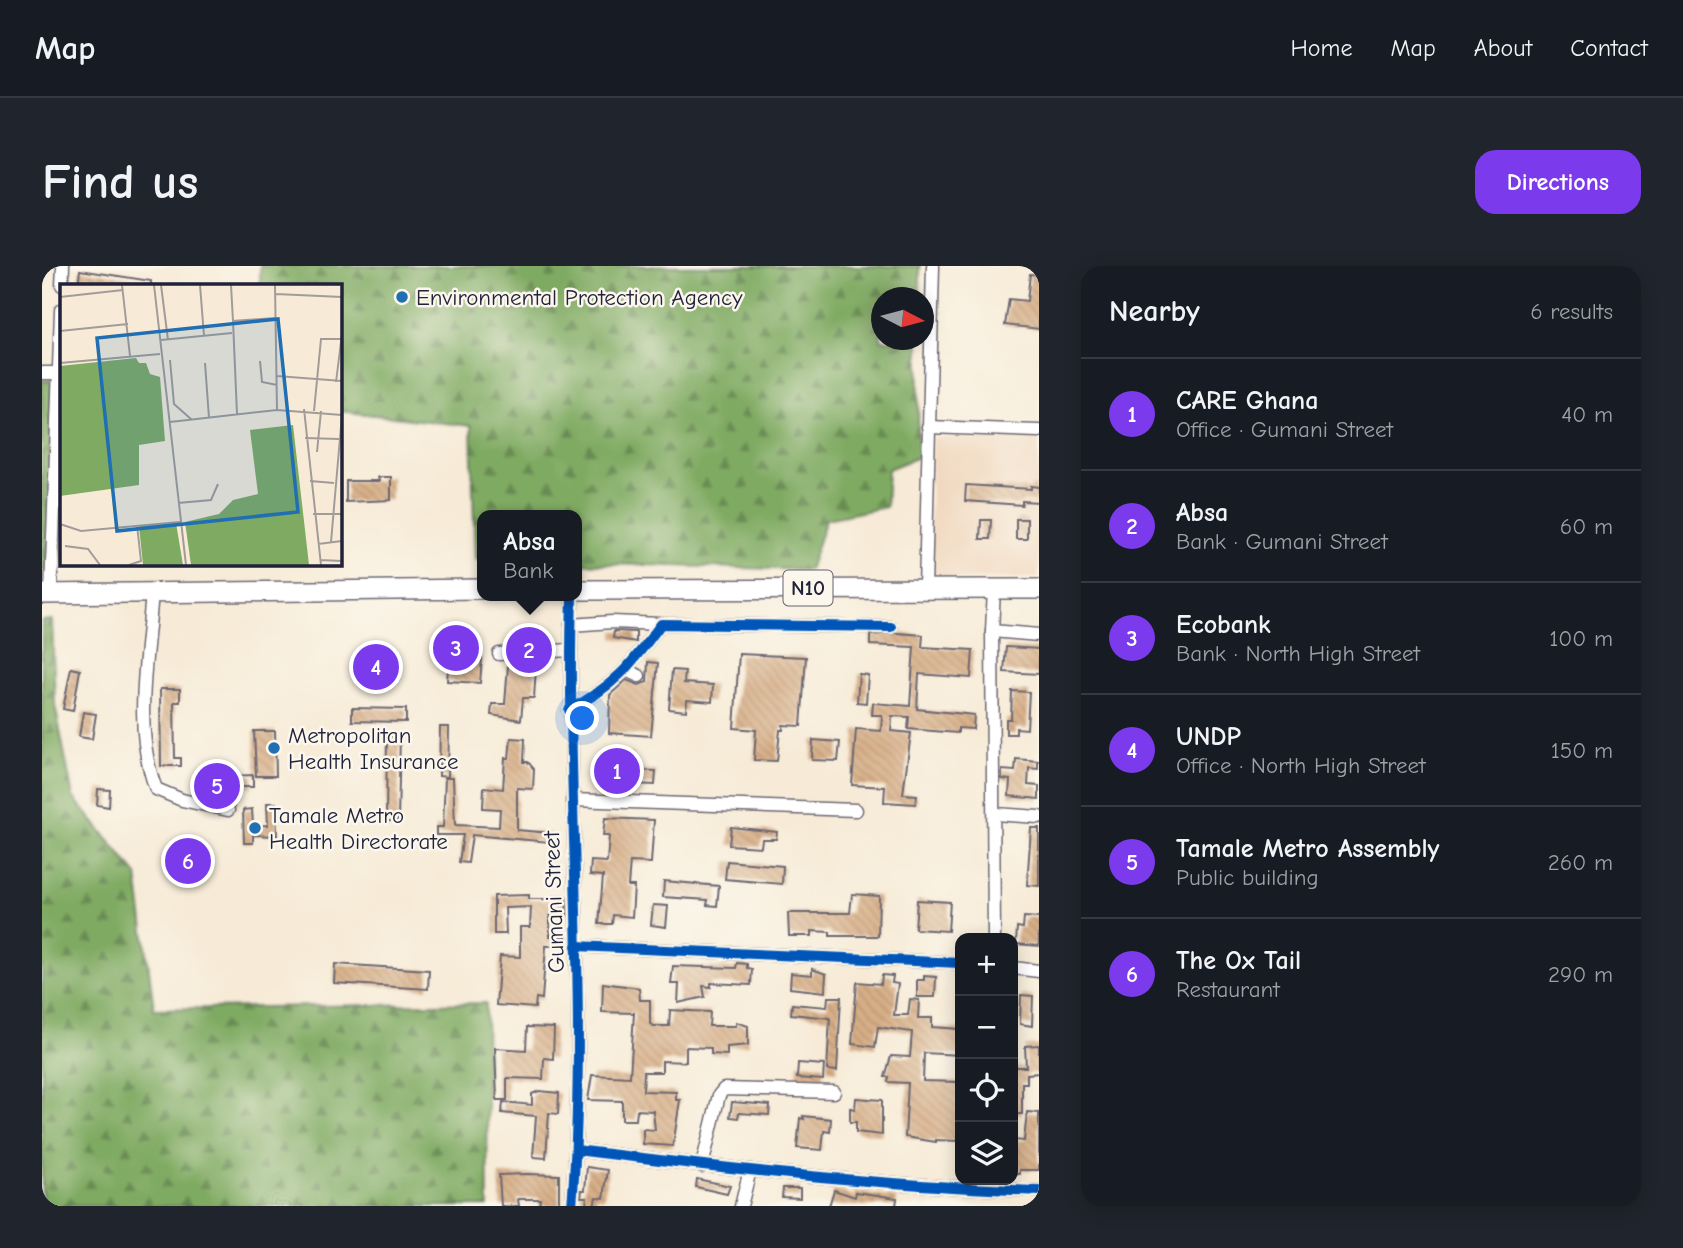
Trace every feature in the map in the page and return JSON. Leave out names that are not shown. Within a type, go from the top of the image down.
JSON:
[{"type":"highway","points":[[46,593],[322,593],[477,589]]},
{"type":"highway","name":"N10","points":[[582,590],[1039,589]]},
{"type":"street","points":[[62,284],[63,266]]},
{"type":"street","points":[[925,590],[933,266]]},
{"type":"street","points":[[46,593],[60,342]]},
{"type":"street","points":[[42,373],[59,373]]},
{"type":"street","points":[[928,428],[1039,430]]},
{"type":"street","points":[[994,589],[994,933]]},
{"type":"street","points":[[152,591],[143,730],[146,764],[156,789],[182,800],[228,810]]},
{"type":"street","name":"Gumani Street","points":[[572,601],[569,710],[576,946],[576,1150],[572,1206]]},
{"type":"street","points":[[571,625],[612,622],[891,627]]},
{"type":"street","points":[[569,710],[601,693],[626,670],[661,624]]},
{"type":"street","points":[[992,631],[1039,635]]},
{"type":"street","points":[[499,654],[571,650]]},
{"type":"street","points":[[626,670],[639,677]]},
{"type":"street","points":[[572,800],[856,810]]},
{"type":"street","points":[[995,814],[1039,817]]},
{"type":"street","points":[[576,946],[955,964]]},
{"type":"street","points":[[1018,969],[1039,971]]},
{"type":"street","points":[[702,1166],[719,1095],[724,1089],[834,1092]]},
{"type":"street","points":[[576,1150],[702,1166],[954,1188],[1039,1191]]},
{"type":"street","points":[[741,1206],[750,1170]]},
{"type":"shaded area","points":[[1039,437],[1039,578],[928,579],[933,438]]},
{"type":"green space","points":[[260,266],[920,266],[920,287],[871,287],[871,350],[919,350],[918,457],[888,469],[886,507],[826,519],[809,570],[582,563],[582,510],[477,510],[475,560],[471,426],[341,411],[341,284],[260,284]]},
{"type":"green space","points":[[42,380],[52,380],[47,570],[42,571]]},
{"type":"green space","points":[[52,620],[55,705],[73,797],[137,875],[154,1009],[486,1003],[488,1206],[42,1206],[42,621]]},
{"type":"building","points":[[80,270],[151,281],[151,284],[78,284]]},
{"type":"building","points":[[1030,274],[1039,275],[1039,329],[1005,325],[1009,299],[1027,301]]},
{"type":"building","points":[[378,477],[391,477],[391,500],[346,502],[346,481],[379,481]]},
{"type":"building","points":[[966,485],[1031,489],[1031,486],[1039,487],[1039,502],[1022,501],[1022,505],[965,501]]},
{"type":"building","points":[[1016,519],[1027,519],[1027,539],[1016,539]]},
{"type":"building","points":[[981,520],[991,520],[990,539],[980,539]]},
{"type":"building","points":[[614,631],[636,632],[636,642],[613,638]]},
{"type":"building","points":[[870,635],[923,635],[922,647],[973,650],[971,678],[919,674],[917,709],[974,715],[973,729],[958,728],[958,733],[908,729],[909,717],[892,716],[891,731],[911,733],[903,794],[917,795],[916,804],[884,802],[885,787],[852,785],[856,729],[881,731],[882,715],[872,715],[873,703],[910,706],[914,647],[870,645]]},
{"type":"building","points":[[1006,647],[1039,649],[1039,674],[1004,672]]},
{"type":"building","points":[[455,653],[482,658],[480,683],[447,681],[449,656]]},
{"type":"building","points":[[739,654],[806,657],[801,726],[783,725],[783,730],[780,730],[777,761],[754,760],[756,730],[734,728]]},
{"type":"building","points":[[363,655],[385,656],[384,665],[362,664]]},
{"type":"building","points":[[648,662],[658,663],[651,736],[609,733],[610,695],[626,680],[639,685],[647,682]]},
{"type":"building","points":[[508,665],[536,667],[534,698],[523,698],[521,720],[491,715],[492,704],[505,704]]},
{"type":"building","points":[[71,668],[80,670],[73,711],[63,709]]},
{"type":"building","points":[[672,670],[685,671],[684,683],[713,685],[712,702],[687,700],[686,711],[669,709]]},
{"type":"building","points":[[859,674],[868,675],[866,703],[857,702]]},
{"type":"building","points":[[160,689],[180,689],[180,702],[174,702],[175,758],[181,758],[181,766],[161,766]]},
{"type":"building","points":[[1012,691],[1029,692],[1027,729],[1016,728],[1016,734],[1006,734],[1006,719],[1011,719]]},
{"type":"building","points":[[352,708],[406,709],[406,722],[352,721]]},
{"type":"building","points":[[83,712],[96,714],[92,739],[79,737]]},
{"type":"building","points":[[440,727],[449,727],[448,777],[439,776]]},
{"type":"building","points":[[254,731],[275,731],[276,776],[256,776]]},
{"type":"building","points":[[387,736],[400,736],[398,821],[386,821]]},
{"type":"building","points":[[511,738],[525,739],[524,762],[528,762],[534,769],[533,789],[517,788],[517,830],[551,833],[550,842],[472,835],[468,863],[459,862],[463,835],[436,835],[436,827],[443,827],[445,778],[453,778],[455,825],[499,827],[500,809],[483,808],[484,787],[503,789],[505,758],[509,758]]},
{"type":"building","points":[[813,740],[840,742],[838,761],[812,760]]},
{"type":"building","points":[[611,752],[634,754],[633,770],[656,771],[655,785],[632,784],[631,792],[609,790]]},
{"type":"building","points":[[1016,759],[1038,761],[1038,769],[1029,768],[1028,785],[1039,786],[1039,799],[1009,796],[1010,780],[1002,779],[1002,770],[1015,771]]},
{"type":"building","points":[[221,771],[228,771],[228,776],[253,775],[253,787],[228,787],[227,797],[220,796]]},
{"type":"building","points":[[98,789],[110,790],[109,807],[97,805]]},
{"type":"building","points":[[267,803],[276,803],[277,836],[253,835],[253,843],[244,843],[243,810],[252,809],[253,826],[268,825]]},
{"type":"building","points":[[605,818],[654,820],[651,863],[630,862],[628,886],[634,886],[632,917],[613,915],[612,924],[599,924],[603,876],[590,875],[591,861],[607,862],[609,836],[603,836]]},
{"type":"building","points":[[731,827],[777,832],[776,839],[762,839],[761,847],[729,845]]},
{"type":"building","points":[[1031,828],[1039,828],[1039,886],[1027,885]]},
{"type":"building","points":[[727,861],[783,866],[782,884],[725,879]]},
{"type":"building","points":[[664,881],[719,886],[717,906],[707,905],[708,900],[663,897]]},
{"type":"building","points":[[852,894],[879,896],[878,936],[830,936],[830,932],[812,931],[812,936],[789,936],[788,913],[850,913]]},
{"type":"building","points":[[529,895],[529,899],[566,896],[567,915],[550,916],[550,936],[566,936],[566,945],[546,946],[542,999],[536,998],[535,1008],[496,1005],[500,956],[520,957],[520,927],[530,927],[531,907],[505,908],[506,934],[494,934],[494,896]]},
{"type":"building","points":[[917,900],[950,902],[948,931],[915,929]]},
{"type":"building","points":[[653,905],[668,906],[666,927],[651,925]]},
{"type":"building","points":[[1024,917],[1039,918],[1039,946],[1018,944],[1017,927],[1023,928]]},
{"type":"building","points":[[737,963],[747,964],[747,968],[752,969],[751,985],[711,983],[711,987],[703,986],[705,997],[678,1003],[679,984],[671,984],[673,966],[736,968]]},
{"type":"building","points":[[335,964],[429,970],[428,989],[334,983]]},
{"type":"building","points":[[812,969],[826,974],[825,992],[790,988],[791,973],[812,975]]},
{"type":"building","points":[[882,975],[893,976],[892,983],[898,984],[894,1015],[908,1015],[910,999],[919,1000],[918,1018],[932,1018],[932,1027],[955,1029],[955,1055],[924,1053],[923,1081],[955,1082],[955,1141],[936,1142],[905,1137],[908,1083],[888,1082],[889,1077],[885,1077],[891,1056],[910,1057],[912,1032],[878,1027],[875,1047],[852,1044],[857,982],[881,984]]},
{"type":"building","points":[[924,976],[936,977],[935,997],[917,997],[917,980],[924,980]]},
{"type":"building","points":[[603,983],[639,988],[640,1000],[650,1000],[650,1024],[654,1026],[669,1026],[670,1010],[710,1012],[709,1026],[736,1026],[736,1022],[748,1026],[748,1045],[727,1047],[727,1055],[711,1054],[711,1048],[686,1047],[686,1062],[662,1061],[662,1072],[644,1072],[643,1091],[676,1092],[676,1100],[680,1100],[673,1146],[643,1144],[643,1129],[655,1130],[653,1111],[637,1110],[636,1120],[622,1120],[622,1101],[588,1100],[592,1075],[630,1077],[634,1013],[602,1012]]},
{"type":"building","points":[[1021,995],[1033,996],[1032,1026],[1020,1024]]},
{"type":"building","points":[[828,997],[841,997],[837,1071],[827,1070],[830,1018],[791,1014],[792,1004],[827,1007]]},
{"type":"building","points":[[527,1027],[554,1028],[553,1059],[544,1058],[543,1079],[507,1078],[507,1100],[497,1100],[495,1048],[526,1050]]},
{"type":"building","points":[[1039,1045],[1039,1073],[1027,1074],[1027,1083],[1022,1083],[1022,1114],[1018,1114],[1018,1067],[1026,1067],[1025,1046]]},
{"type":"building","points":[[798,1063],[824,1065],[823,1080],[797,1078]]},
{"type":"building","points":[[539,1091],[559,1093],[558,1114],[549,1113],[546,1158],[533,1157],[536,1116],[502,1113],[503,1102],[532,1105],[532,1094]]},
{"type":"building","points":[[856,1098],[882,1100],[882,1135],[856,1132],[856,1122],[850,1122],[850,1108],[855,1109]]},
{"type":"building","points":[[732,1102],[770,1105],[769,1115],[739,1113],[738,1118],[730,1117]]},
{"type":"building","points":[[1027,1112],[1039,1113],[1039,1170],[1020,1170],[1018,1174],[1018,1140],[1024,1141]]},
{"type":"building","points":[[803,1116],[831,1119],[830,1132],[824,1131],[822,1150],[797,1148],[800,1118],[804,1119]]},
{"type":"building","points":[[587,1167],[608,1170],[604,1198],[596,1197],[594,1206],[586,1206],[587,1197],[581,1197],[582,1190],[585,1190]]},
{"type":"building","points":[[499,1175],[559,1175],[559,1206],[539,1206],[540,1199],[518,1199],[519,1206],[501,1206]]},
{"type":"building","points":[[697,1179],[730,1186],[727,1194],[696,1187]]},
{"type":"building","points":[[783,1188],[800,1188],[800,1198],[782,1197]]},
{"type":"building","points":[[834,1190],[855,1197],[856,1192],[897,1198],[896,1206],[829,1206]]},
{"type":"cycle path","points":[[572,601],[578,1054],[572,1206]]},
{"type":"cycle path","points":[[569,710],[611,683],[661,624],[891,627]]},
{"type":"cycle path","points":[[576,946],[955,963]]},
{"type":"cycle path","points":[[576,1150],[807,1176],[1039,1191]]},
{"type":"place","name":"Environmental Protection Agency","points":[[402,297]]},
{"type":"place","name":"Ecobank","points":[[456,648]]},
{"type":"place","name":"Absa","points":[[529,650]]},
{"type":"place","name":"UNDP","points":[[376,667]]},
{"type":"place","name":"Metropolitan Health Insurance","points":[[274,748]]},
{"type":"place","name":"CARE Ghana","points":[[617,771]]},
{"type":"place","name":"Tamale Metro Assembly","points":[[217,786]]},
{"type":"place","name":"Tamale Metro Health Directorate","points":[[255,828]]},
{"type":"place","name":"The Ox Tail","points":[[188,861]]}]
